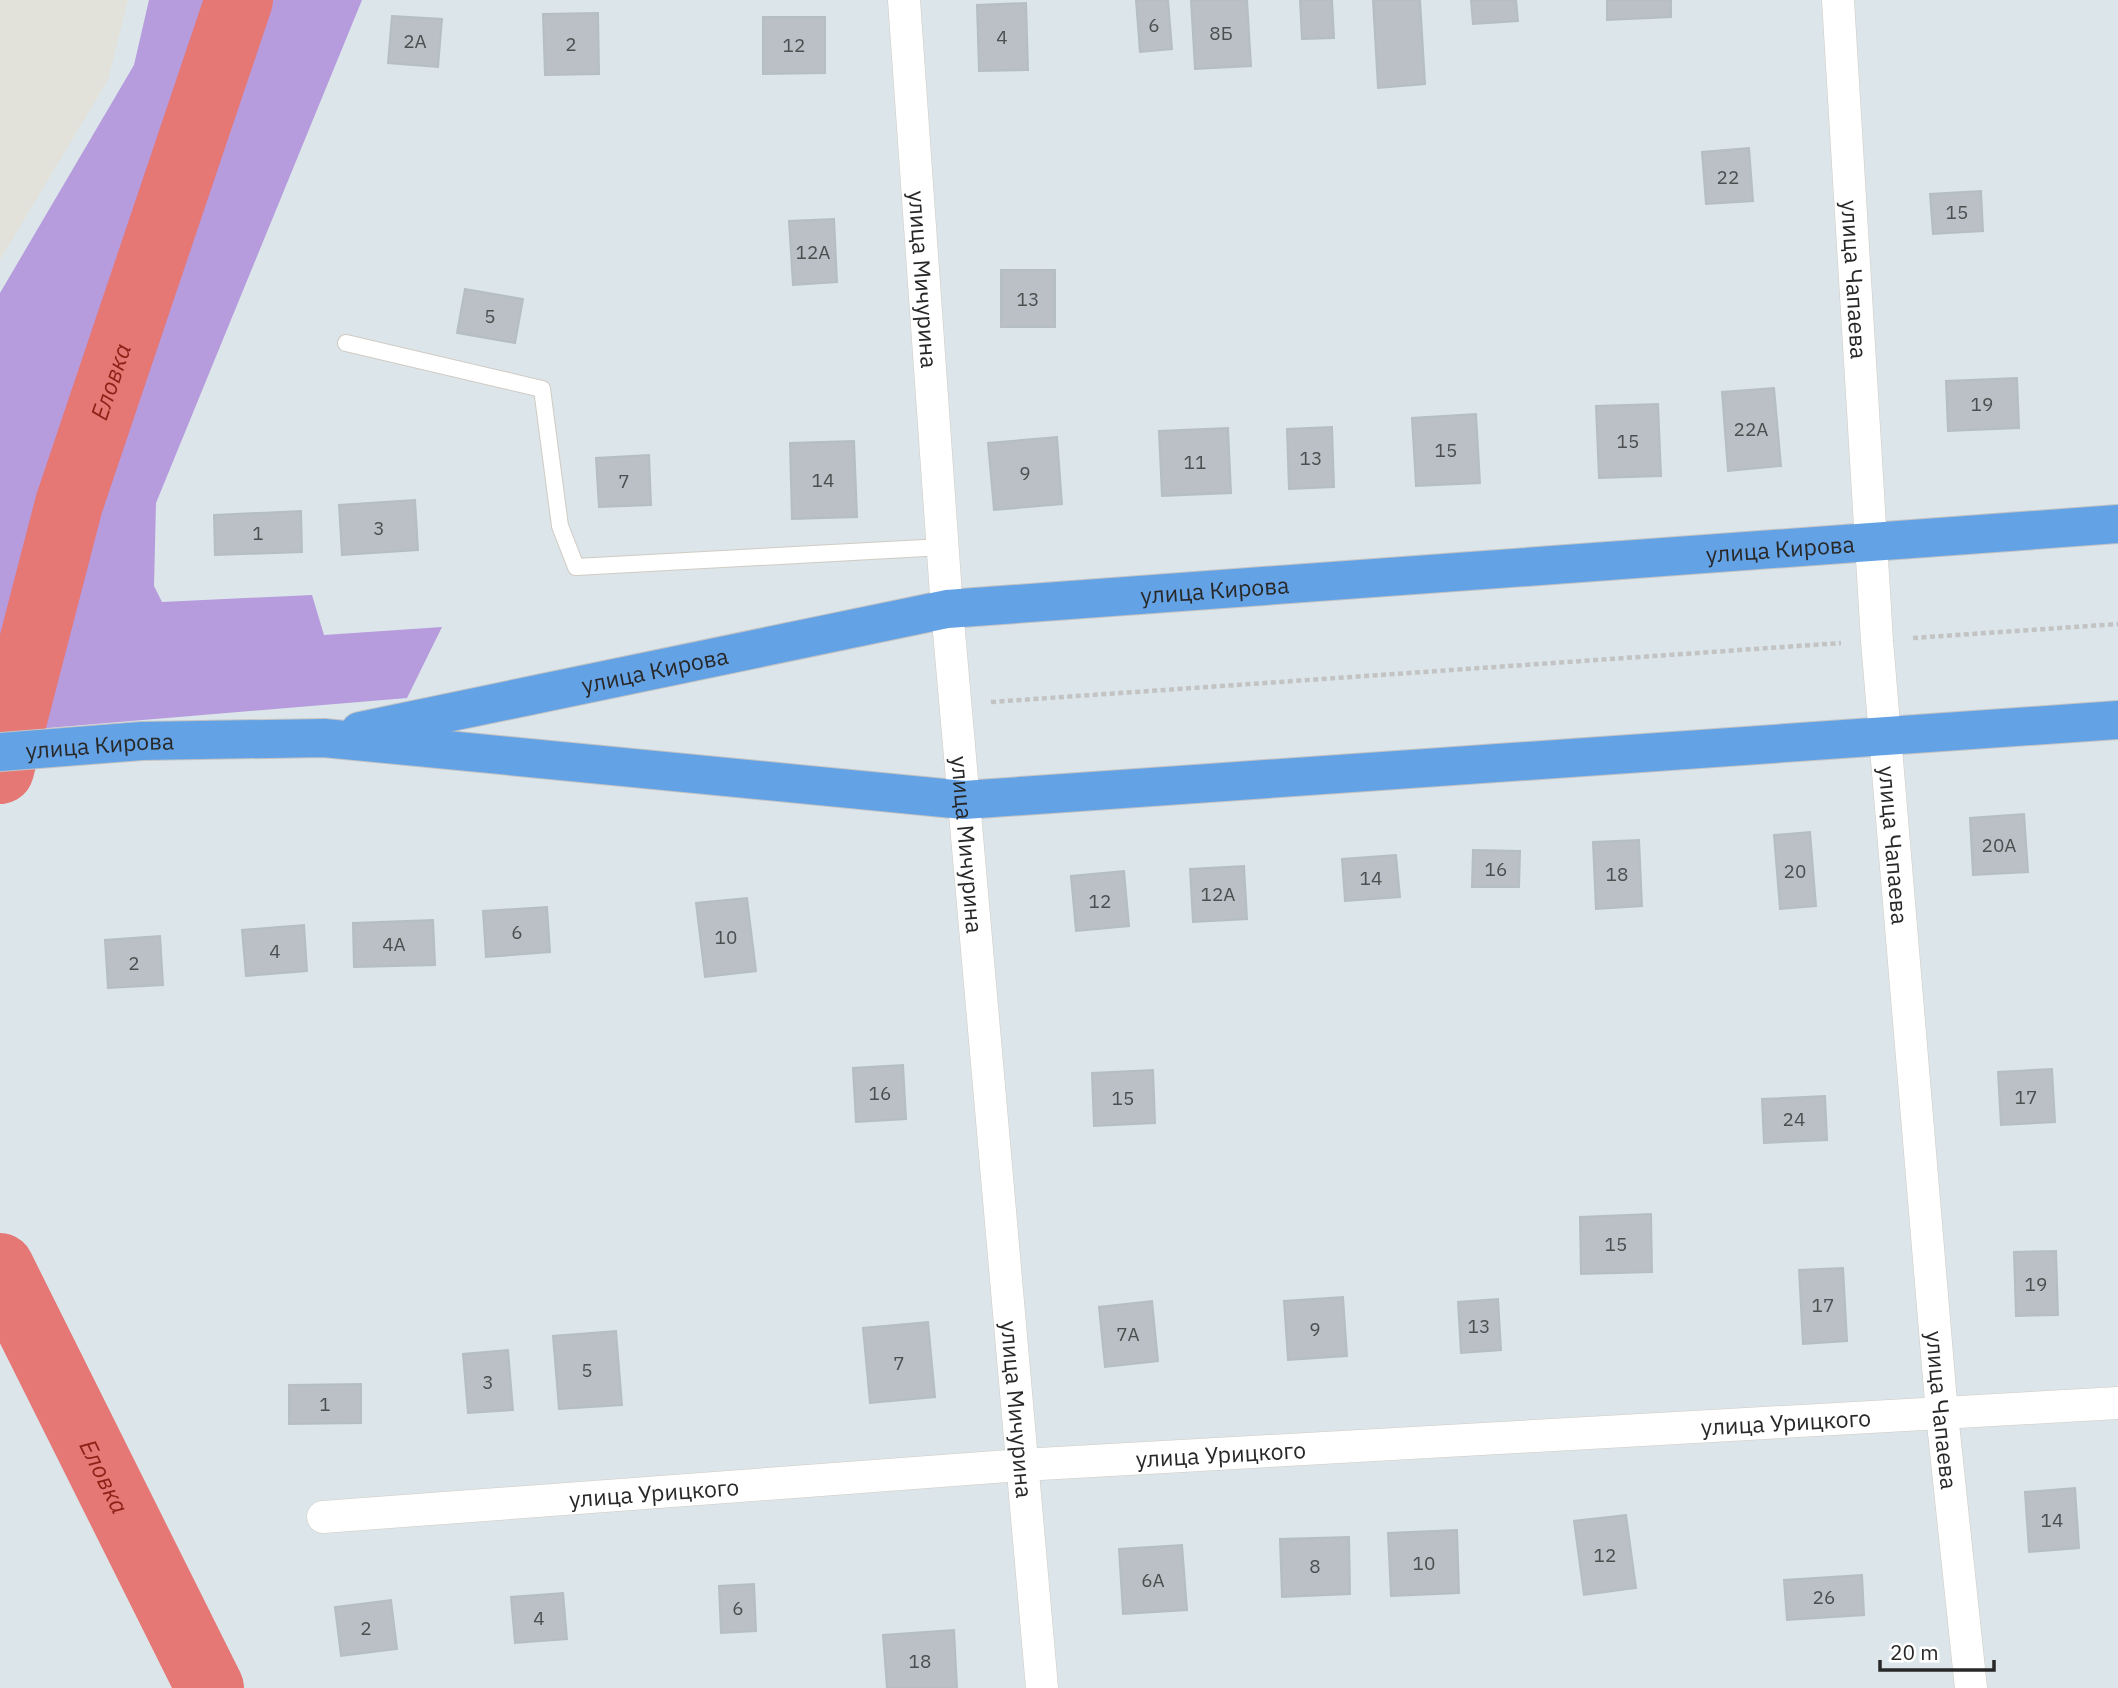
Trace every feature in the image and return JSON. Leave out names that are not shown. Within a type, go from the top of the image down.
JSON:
[{"type":"main road","name":"улица Кирова","points":[[324,738],[947,609],[2118,524]]},
{"type":"main road","name":"улица Кирова","points":[[0,752],[142,741],[324,738],[964,800],[2118,720]]},
{"type":"street","name":"улица Мичурина","points":[[904,0],[947,609],[1042,1688]]},
{"type":"street","name":"улица Чапаева","points":[[1838,0],[1877,641],[1942,1414],[1971,1688]]},
{"type":"street","name":"улица Урицкого","points":[[323,1517],[1022,1465],[2118,1403]]},
{"type":"lane","points":[[346,343],[542,389],[560,526],[576,566],[943,547]]},
{"type":"path","points":[[957,705],[2118,624]]},
{"type":"shaded area","points":[[0,0],[128,0],[108,80],[0,260]]},
{"type":"shaded area","points":[[149,0],[362,0],[156,503],[154,586],[162,602],[312,595],[324,635],[442,627],[407,698],[0,732],[0,293],[134,65]]},
{"type":"building","points":[[1136,0],[1168,0],[1172,49],[1140,52]]},
{"type":"building","points":[[1191,0],[1247,0],[1251,66],[1195,69]]},
{"type":"building","points":[[1300,0],[1332,0],[1334,38],[1302,39]]},
{"type":"building","points":[[1373,0],[1420,0],[1425,84],[1378,88]]},
{"type":"building","points":[[1471,0],[1516,0],[1518,21],[1473,24]]},
{"type":"building","points":[[1607,0],[1671,0],[1671,17],[1607,20]]},
{"type":"building","points":[[1026,3],[1028,70],[979,71],[977,5]]},
{"type":"building","points":[[598,13],[599,74],[545,75],[543,14]]},
{"type":"building","points":[[392,16],[442,19],[438,67],[388,63]]},
{"type":"building","points":[[763,17],[825,17],[825,73],[763,74]]},
{"type":"building","points":[[1749,148],[1753,201],[1706,204],[1702,152]]},
{"type":"building","points":[[1981,191],[1983,231],[1933,234],[1930,194]]},
{"type":"building","points":[[834,219],[837,282],[793,285],[789,221]]},
{"type":"building","points":[[1001,270],[1055,270],[1055,327],[1001,327]]},
{"type":"building","points":[[465,289],[523,299],[515,343],[457,333]]},
{"type":"building","points":[[2017,378],[2019,428],[1948,431],[1946,381]]},
{"type":"building","points":[[1774,388],[1781,466],[1728,471],[1722,392]]},
{"type":"building","points":[[1658,404],[1661,476],[1599,478],[1596,406]]},
{"type":"building","points":[[1476,414],[1480,483],[1416,486],[1412,418]]},
{"type":"building","points":[[1332,427],[1334,487],[1289,489],[1287,429]]},
{"type":"building","points":[[1228,428],[1231,493],[1162,496],[1159,431]]},
{"type":"building","points":[[1057,437],[1062,504],[994,510],[988,443]]},
{"type":"building","points":[[854,441],[857,517],[792,519],[790,443]]},
{"type":"building","points":[[649,455],[651,505],[599,507],[596,458]]},
{"type":"building","points":[[415,500],[418,550],[342,555],[339,505]]},
{"type":"building","points":[[301,511],[302,552],[215,555],[214,515]]},
{"type":"building","points":[[2024,814],[2028,872],[1973,875],[1970,818]]},
{"type":"building","points":[[1810,832],[1816,906],[1780,909],[1774,835]]},
{"type":"building","points":[[1639,840],[1642,906],[1596,909],[1593,842]]},
{"type":"building","points":[[1473,850],[1520,851],[1519,887],[1472,887]]},
{"type":"building","points":[[1396,855],[1400,897],[1345,901],[1342,859]]},
{"type":"building","points":[[1244,866],[1247,919],[1193,922],[1190,869]]},
{"type":"building","points":[[1124,871],[1129,926],[1076,931],[1071,876]]},
{"type":"building","points":[[747,898],[756,971],[705,977],[696,903]]},
{"type":"building","points":[[547,907],[550,952],[486,957],[483,911]]},
{"type":"building","points":[[433,920],[435,965],[354,967],[353,923]]},
{"type":"building","points":[[304,925],[307,971],[246,976],[242,930]]},
{"type":"building","points":[[160,936],[163,985],[108,988],[105,940]]},
{"type":"building","points":[[903,1065],[906,1119],[856,1122],[853,1068]]},
{"type":"building","points":[[2052,1069],[2055,1122],[2001,1125],[1998,1072]]},
{"type":"building","points":[[1153,1070],[1155,1123],[1094,1126],[1092,1073]]},
{"type":"building","points":[[1825,1096],[1827,1140],[1764,1143],[1762,1099]]},
{"type":"building","points":[[1651,1214],[1652,1272],[1581,1274],[1580,1217]]},
{"type":"building","points":[[2056,1251],[2058,1315],[2016,1316],[2014,1252]]},
{"type":"building","points":[[1843,1268],[1847,1341],[1803,1344],[1799,1270]]},
{"type":"building","points":[[1343,1297],[1347,1356],[1288,1360],[1284,1301]]},
{"type":"building","points":[[1498,1299],[1501,1350],[1461,1353],[1458,1302]]},
{"type":"building","points":[[1152,1301],[1158,1361],[1105,1367],[1099,1307]]},
{"type":"building","points":[[928,1322],[935,1397],[870,1403],[863,1328]]},
{"type":"building","points":[[616,1331],[622,1405],[559,1409],[553,1336]]},
{"type":"building","points":[[508,1350],[513,1410],[468,1413],[463,1354]]},
{"type":"building","points":[[361,1384],[361,1423],[289,1424],[289,1385]]},
{"type":"building","points":[[2075,1488],[2079,1548],[2029,1552],[2025,1492]]},
{"type":"building","points":[[1626,1515],[1636,1588],[1584,1595],[1574,1521]]},
{"type":"building","points":[[1457,1530],[1459,1593],[1391,1596],[1388,1533]]},
{"type":"building","points":[[1349,1537],[1350,1594],[1282,1597],[1280,1539]]},
{"type":"building","points":[[1182,1545],[1187,1610],[1123,1614],[1119,1549]]},
{"type":"building","points":[[1862,1575],[1864,1615],[1787,1620],[1784,1580]]},
{"type":"building","points":[[754,1584],[756,1631],[721,1633],[719,1586]]},
{"type":"building","points":[[563,1593],[567,1639],[515,1643],[511,1597]]},
{"type":"building","points":[[391,1600],[397,1649],[341,1656],[335,1607]]},
{"type":"building","points":[[954,1630],[957,1688],[887,1688],[883,1635]]},
{"type":"waterway","name":"Еловка","points":[[0,770],[69,504],[239,0]]},
{"type":"waterway","name":"Еловка","points":[[0,1267],[210,1688]]}]
